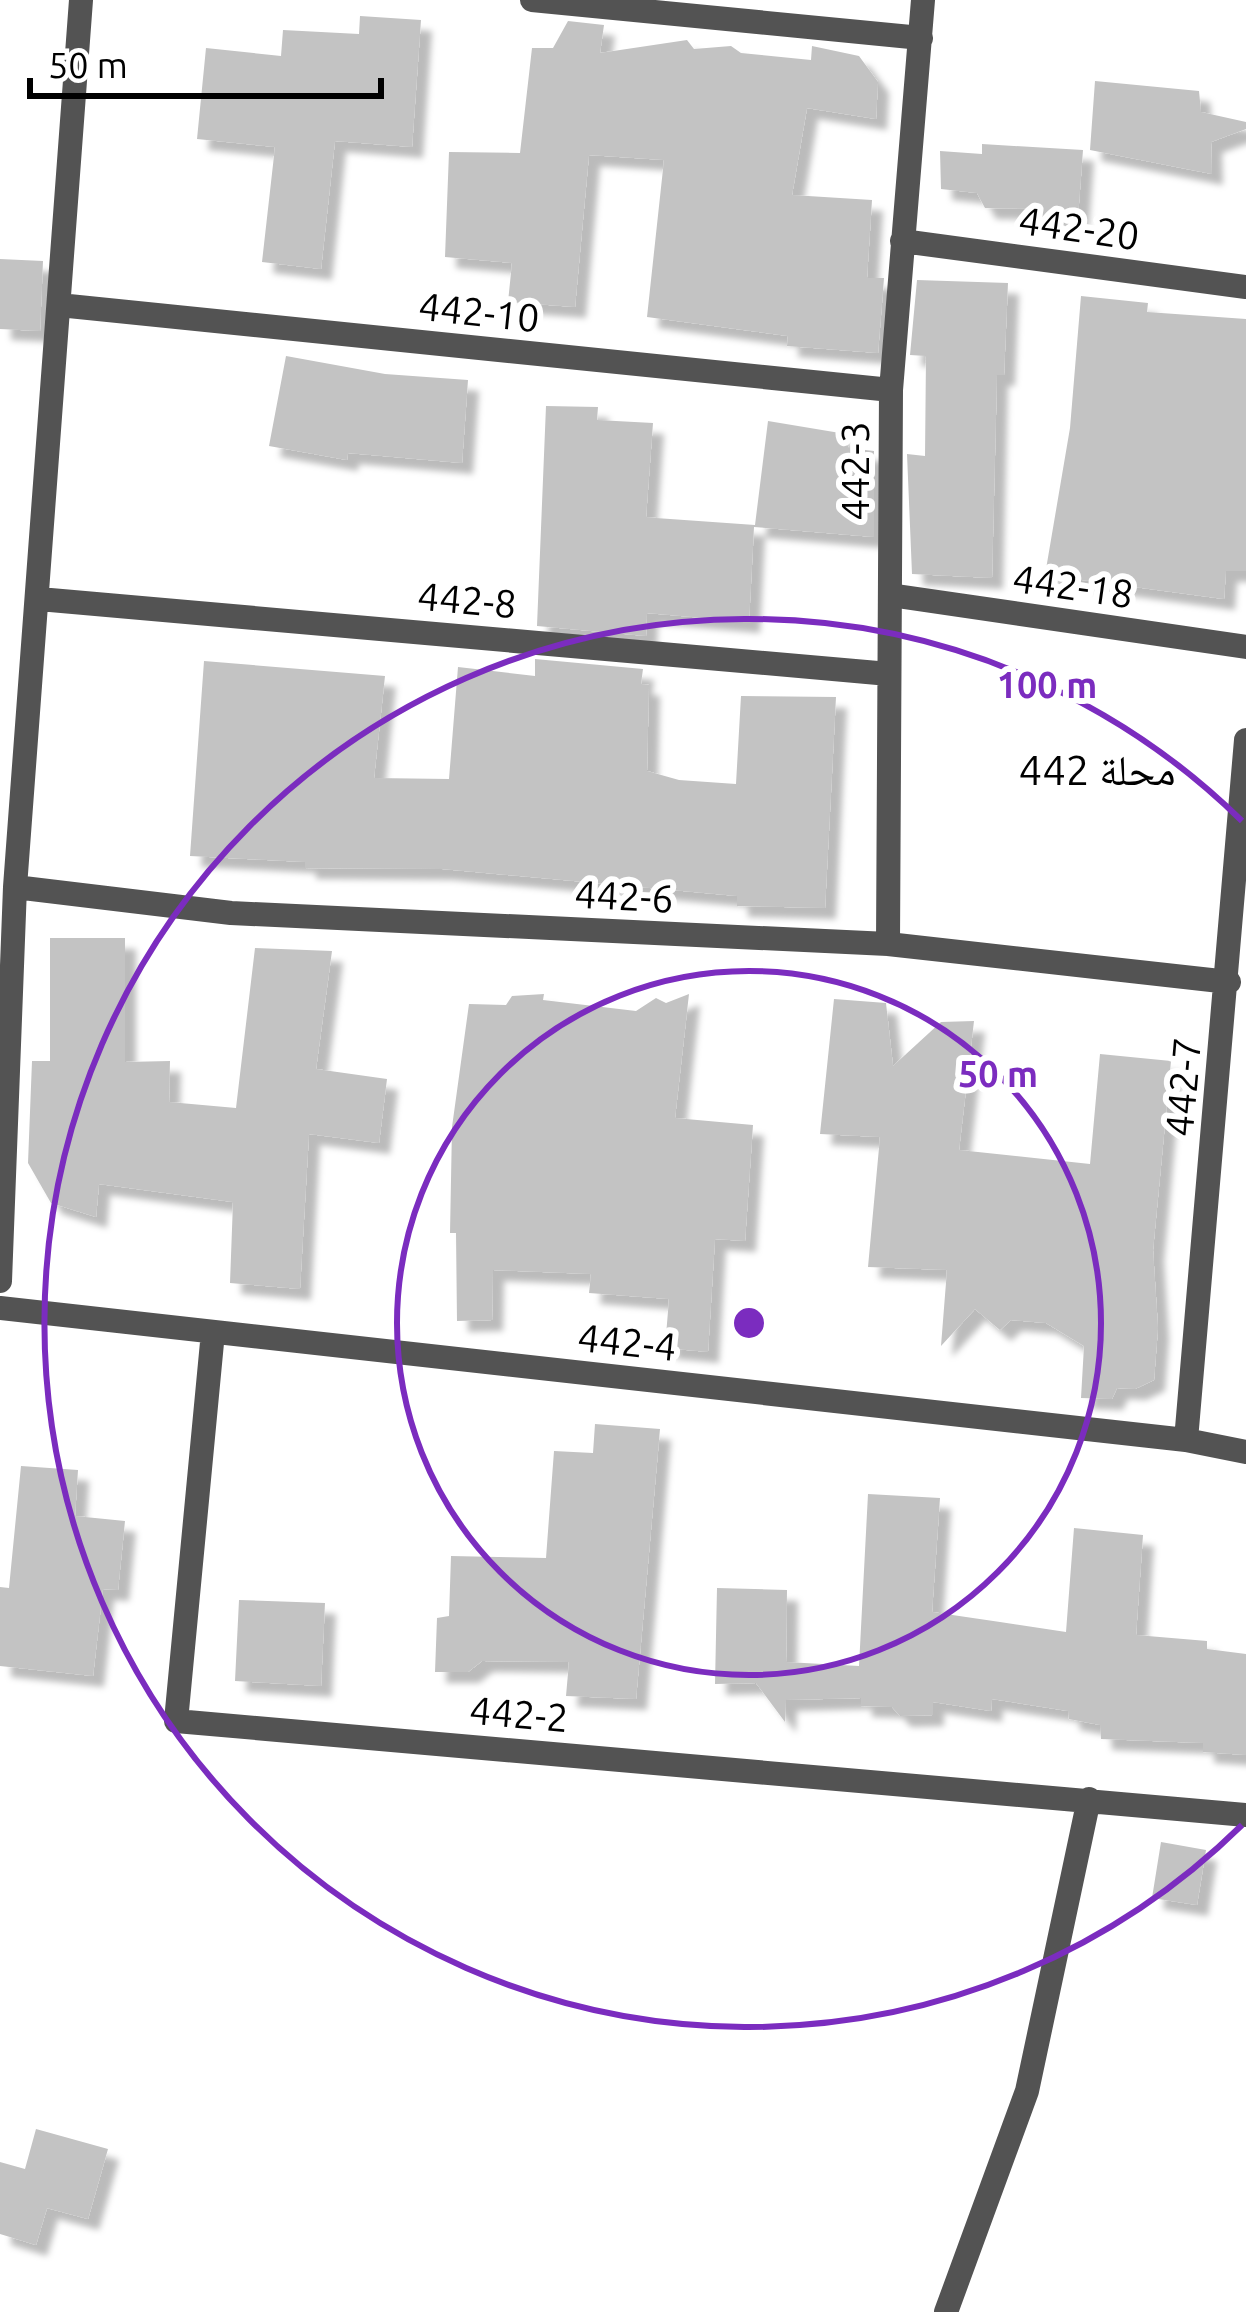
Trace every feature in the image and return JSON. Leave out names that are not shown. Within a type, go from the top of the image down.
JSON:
[{"type":"street","points":[[0,1281],[15,887],[82,0]]},
{"type":"street","points":[[532,0],[921,38]]},
{"type":"street","name":"442-3","points":[[888,944],[891,389],[923,0]]},
{"type":"street","name":"442-20","points":[[902,241],[1246,287]]},
{"type":"street","name":"442-10","points":[[59,305],[891,389]]},
{"type":"street","name":"442-18","points":[[890,595],[1246,647]]},
{"type":"street","name":"442-8","points":[[39,598],[889,674]]},
{"type":"street","name":"442-7","points":[[1186,1440],[1229,982],[1246,740]]},
{"type":"street","name":"442-6","points":[[15,887],[231,913],[888,944],[1229,982]]},
{"type":"street","name":"442-4","points":[[0,1308],[1186,1440],[1246,1452]]},
{"type":"street","name":"442-2","points":[[213,1332],[176,1721],[1246,1815]]},
{"type":"street","points":[[946,2312],[1028,2091],[1089,1799]]},
{"type":"building","points":[[360,16],[421,20],[412,147],[335,141],[321,269],[262,262],[275,147],[197,139],[206,48],[281,56],[283,30],[359,34]]},
{"type":"building","points":[[568,21],[604,25],[600,53],[687,40],[694,49],[731,46],[741,53],[811,60],[812,46],[859,56],[878,82],[876,119],[807,108],[792,195],[872,200],[867,278],[884,278],[878,353],[787,346],[788,336],[647,317],[664,160],[589,155],[575,307],[508,302],[512,263],[445,257],[449,152],[520,153],[532,48],[553,48]]},
{"type":"building","points":[[1095,81],[1199,91],[1201,112],[1246,122],[1246,129],[1211,142],[1212,174],[1090,150]]},
{"type":"building","points":[[982,144],[1083,150],[1078,217],[1043,217],[1043,209],[985,208],[977,193],[941,189],[940,151],[982,154]]},
{"type":"building","points":[[0,259],[43,261],[40,331],[0,329]]},
{"type":"building","points":[[917,280],[1008,283],[1004,375],[997,375],[992,578],[912,574],[907,454],[925,456],[926,356],[910,355]]},
{"type":"building","points":[[1081,296],[1148,303],[1147,312],[1246,319],[1246,571],[1226,571],[1224,599],[1045,575],[1070,428]]},
{"type":"building","points":[[286,356],[385,374],[468,380],[462,463],[348,453],[347,460],[269,446]]},
{"type":"building","points":[[546,406],[598,407],[597,420],[653,423],[646,517],[656,518],[755,525],[768,421],[840,433],[849,448],[874,451],[874,537],[754,527],[749,622],[647,613],[646,636],[537,626]]},
{"type":"building","points":[[535,659],[643,669],[641,684],[649,685],[647,771],[679,780],[736,784],[741,696],[836,697],[825,908],[737,906],[737,896],[442,869],[305,868],[305,862],[190,856],[204,661],[385,676],[374,778],[449,779],[458,667],[535,676]]},
{"type":"building","points":[[50,938],[125,938],[125,1062],[170,1061],[169,1102],[236,1108],[255,948],[332,951],[316,1069],[387,1079],[379,1143],[309,1134],[300,1289],[230,1283],[233,1202],[99,1184],[96,1217],[51,1203],[28,1163],[32,1061],[50,1061]]},
{"type":"building","points":[[544,994],[543,1000],[636,1011],[656,998],[666,1003],[689,994],[675,1118],[753,1125],[745,1241],[715,1239],[708,1352],[665,1348],[669,1299],[589,1293],[591,1274],[493,1270],[492,1320],[457,1321],[456,1233],[450,1233],[452,1127],[469,1004],[506,1005],[512,996]]},
{"type":"building","points":[[834,999],[886,1003],[893,1066],[941,1022],[974,1021],[959,1150],[1090,1164],[1100,1054],[1171,1061],[1153,1250],[1158,1328],[1154,1380],[1135,1389],[1117,1388],[1112,1399],[1081,1398],[1084,1346],[1046,1323],[1011,1320],[1000,1330],[975,1309],[941,1346],[947,1270],[868,1267],[880,1137],[820,1134]]},
{"type":"building","points":[[595,1424],[660,1429],[636,1699],[566,1696],[569,1662],[482,1661],[468,1672],[435,1672],[437,1618],[449,1616],[451,1556],[546,1558],[554,1451],[593,1453]]},
{"type":"building","points":[[21,1466],[78,1470],[75,1516],[125,1521],[118,1590],[103,1589],[93,1676],[0,1666],[0,1587],[9,1588]]},
{"type":"building","points":[[868,1494],[940,1498],[932,1612],[1066,1632],[1074,1528],[1143,1535],[1136,1635],[1207,1641],[1207,1649],[1246,1654],[1246,1755],[1203,1752],[1203,1743],[1101,1739],[1100,1725],[1069,1719],[1068,1711],[992,1699],[991,1711],[933,1702],[933,1715],[900,1716],[892,1707],[861,1706],[861,1698],[786,1700],[785,1722],[756,1683],[715,1684],[717,1588],[787,1590],[786,1662],[859,1666]]},
{"type":"building","points":[[239,1600],[325,1603],[321,1686],[235,1681]]},
{"type":"building","points":[[1161,1842],[1206,1850],[1197,1905],[1152,1898]]},
{"type":"building","points":[[36,2129],[108,2149],[88,2219],[47,2208],[36,2245],[0,2234],[0,2162],[25,2169]]},
{"type":"district","name":"محلة 442","points":[[1097,770]]}]
